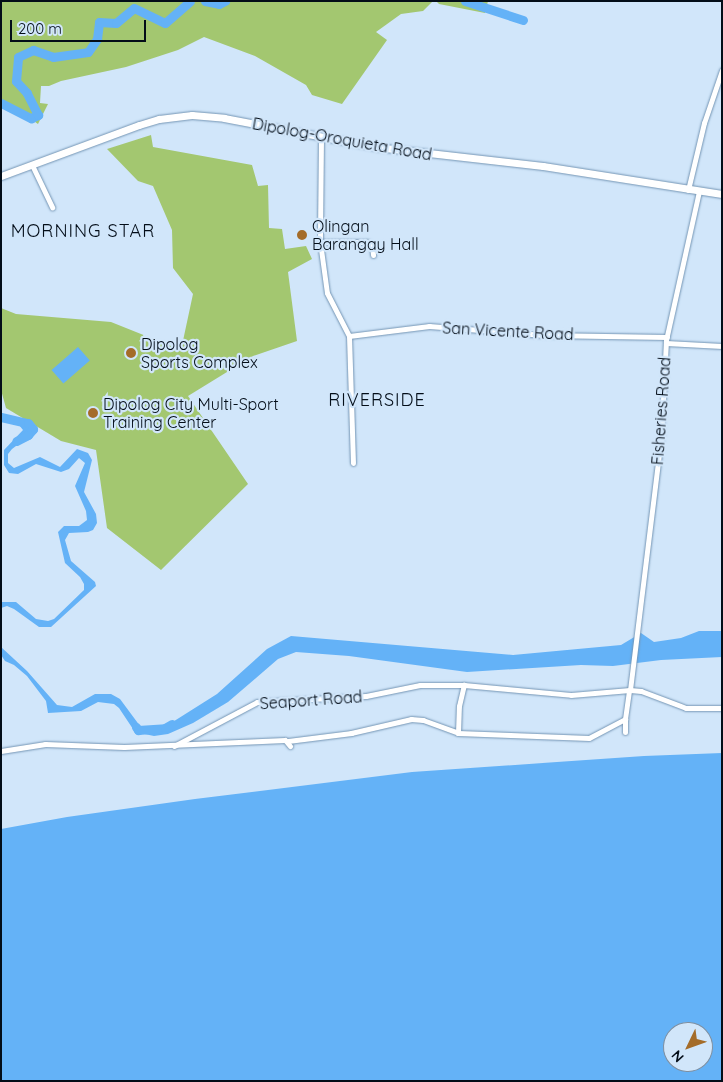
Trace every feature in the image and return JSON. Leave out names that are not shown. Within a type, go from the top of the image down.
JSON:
[{"type":"main road","name":"Dipolog-Oroquieta Road","points":[[1,176],[139,125],[181,116],[224,118],[385,149],[544,166],[722,194]]},
{"type":"street","points":[[688,190],[704,123],[722,70]]},
{"type":"street","points":[[321,138],[320,242],[327,293],[349,336],[353,463]]},
{"type":"street","points":[[32,165],[52,207]]},
{"type":"street","name":"Fisheries Road","points":[[625,732],[661,439],[666,340],[699,191]]},
{"type":"street","points":[[320,242],[366,242],[372,244],[373,255]]},
{"type":"street","name":"San Vicente Road","points":[[349,336],[429,326],[544,335],[666,340],[722,346]]},
{"type":"street","name":"Seaport Road","points":[[1,751],[45,744],[124,747],[174,746],[257,702],[366,696],[420,685],[464,685],[571,695],[629,690],[641,691],[686,708],[722,708]]},
{"type":"street","points":[[458,733],[459,706],[464,685]]},
{"type":"street","points":[[174,746],[289,744],[411,719],[423,720],[458,733],[589,738],[626,719]]},
{"type":"green space","points":[[1,1],[433,1],[423,11],[401,14],[376,32],[387,40],[342,104],[312,95],[306,85],[255,56],[204,37],[178,50],[126,67],[61,81],[49,86],[41,86],[40,103],[48,104],[38,124],[12,106],[1,101]]},
{"type":"green space","points":[[436,1],[488,1],[485,13],[439,4]]},
{"type":"green space","name":"Dipolog Sports Complex","points":[[151,135],[153,147],[252,165],[258,186],[268,185],[269,228],[282,229],[285,249],[306,246],[312,259],[288,272],[297,341],[253,356],[188,396],[248,484],[161,570],[107,528],[96,450],[61,441],[6,408],[1,390],[1,308],[16,314],[111,322],[181,350],[193,294],[173,268],[172,230],[153,186],[138,181],[107,149]]},
{"type":"water","points":[[78,347],[90,361],[63,384],[52,370]]},
{"type":"water","points":[[1,414],[26,424],[29,428],[24,440],[8,454],[8,463],[14,468],[40,457],[60,467],[77,449],[88,453],[92,460],[84,492],[96,514],[97,523],[93,530],[88,532],[69,533],[65,540],[71,561],[95,582],[96,586],[51,627],[39,627],[14,609],[7,606],[1,608],[1,602],[16,602],[36,619],[48,621],[54,619],[84,590],[84,584],[80,577],[65,563],[58,532],[64,526],[79,526],[87,520],[86,511],[75,486],[85,463],[79,458],[69,469],[61,472],[36,464],[18,474],[9,473],[4,465],[4,450],[23,430],[19,425],[1,421]]},
{"type":"water","points":[[699,631],[722,631],[722,657],[661,660],[613,666],[581,665],[467,672],[349,656],[296,652],[278,659],[228,702],[193,723],[168,734],[154,736],[135,732],[119,708],[114,704],[98,702],[81,711],[48,713],[46,701],[27,676],[14,665],[5,661],[1,655],[1,647],[27,671],[57,705],[72,707],[95,694],[111,694],[120,699],[140,726],[153,732],[160,730],[217,694],[267,649],[291,636],[513,655],[621,645],[641,633],[654,642],[681,638]]},
{"type":"water","points":[[722,753],[722,1081],[1,1081],[1,829],[67,817],[195,799],[412,772],[644,756]]},
{"type":"waterway","points":[[1,103],[31,118],[38,115],[27,93],[16,81],[18,57],[33,50],[53,57],[88,52],[97,39],[99,22],[116,23],[134,8],[165,23],[190,1]]},
{"type":"waterway","points":[[205,1],[219,4],[225,1]]},
{"type":"waterway","points":[[465,1],[523,20]]},
{"type":"waterway","points":[[1,417],[28,423],[33,429],[28,435],[16,441]]},
{"type":"waterway","points":[[136,727],[138,730],[165,728],[172,724]]},
{"type":"place","name":"Olingan Barangay Hall","points":[[302,235]]},
{"type":"place","name":"Dipolog Sports Complex","points":[[131,353]]},
{"type":"place","name":"Dipolog City Multi-Sport Training Center","points":[[93,413]]},
{"type":"district","name":"MORNING STAR","points":[[83,231]]},
{"type":"district","name":"RIVERSIDE","points":[[377,400]]}]
